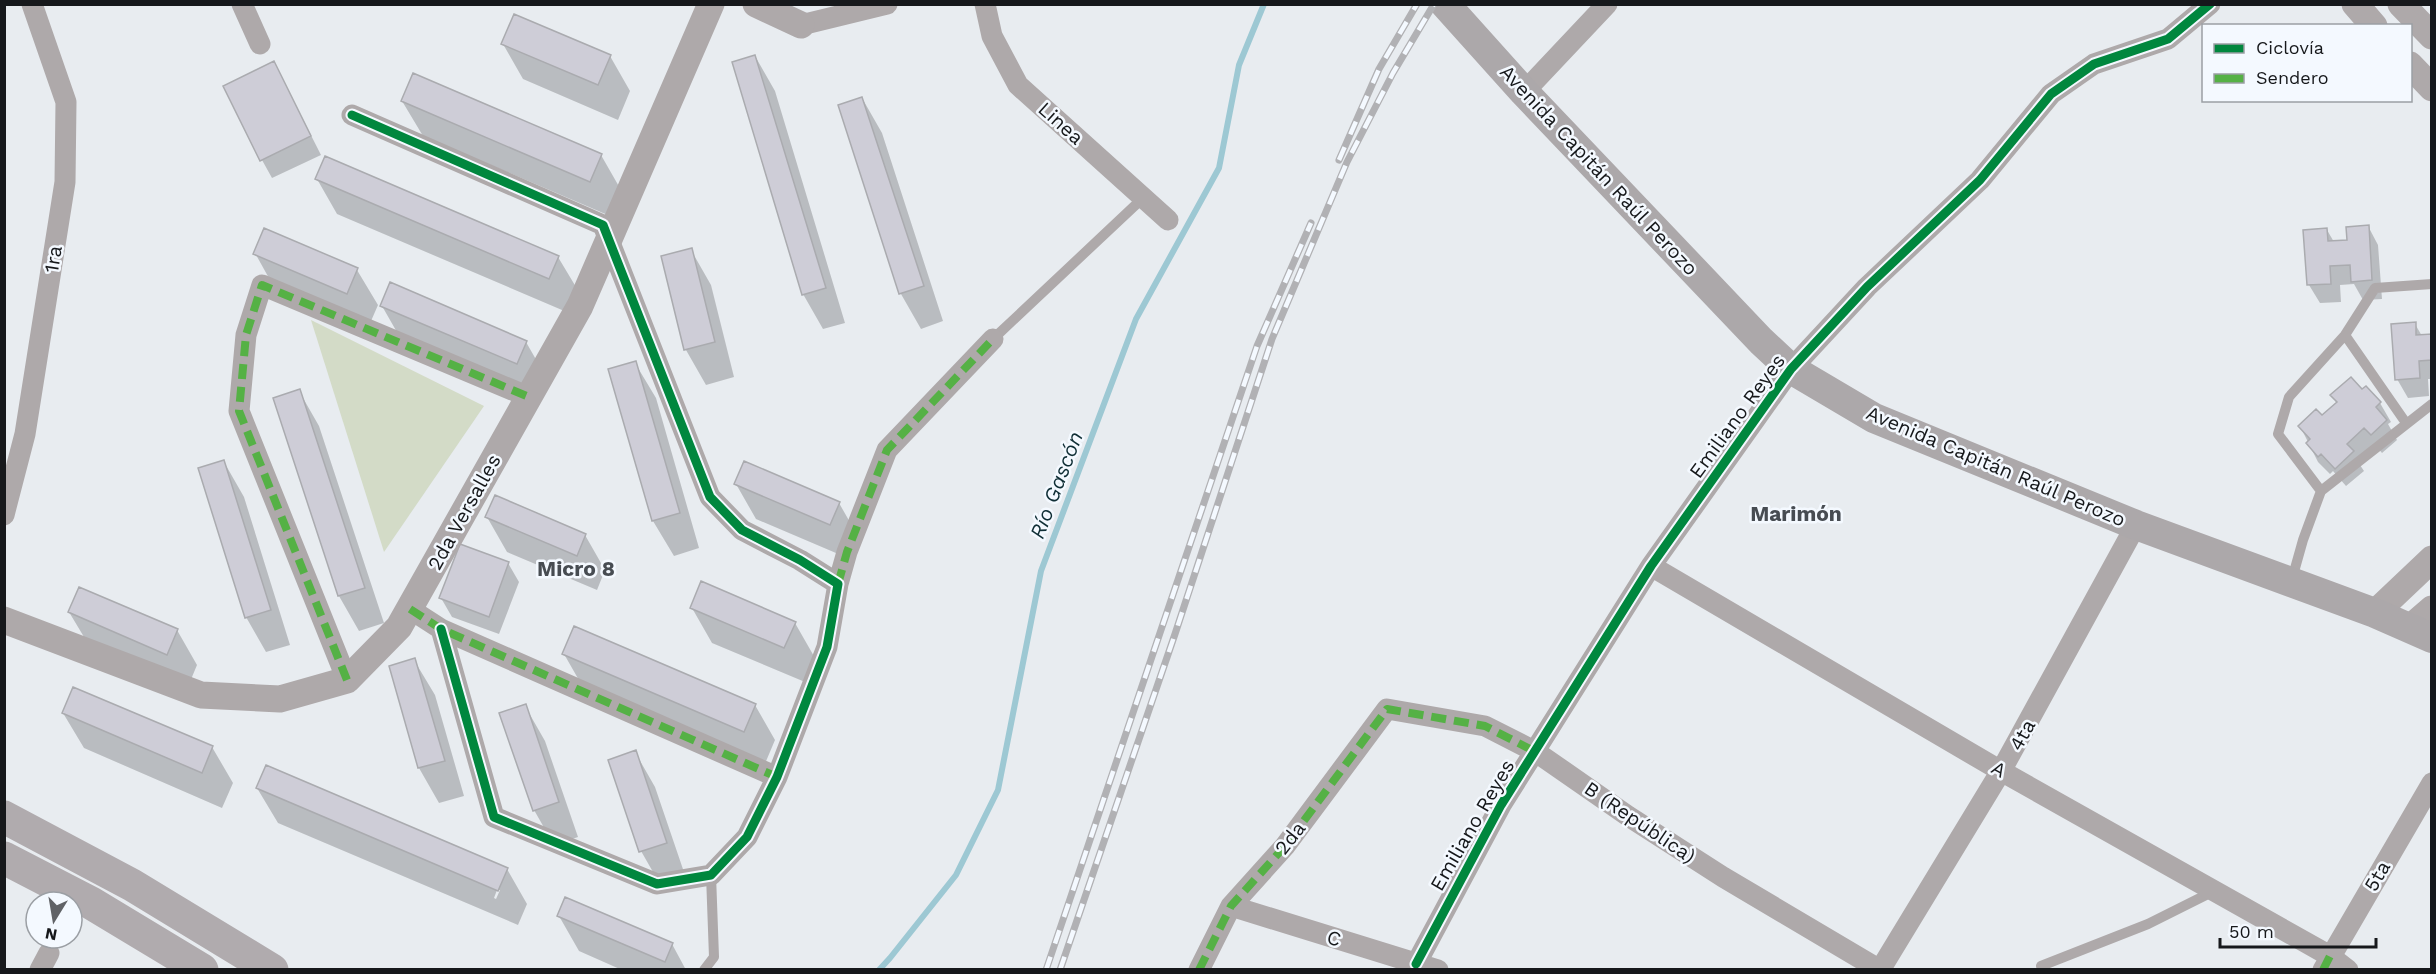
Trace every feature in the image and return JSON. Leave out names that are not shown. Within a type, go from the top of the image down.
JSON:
[{"type":"main road","name":"Avenida Capitán Raúl Perozo","points":[[1445,4],[1524,92],[1761,341],[1791,369],[1874,418],[2136,525],[2375,613],[2424,625]]},
{"type":"main road","points":[[4,817],[132,885],[273,969]]},
{"type":"main road","points":[[4,858],[91,903],[202,969]]},
{"type":"street","name":"1ra","points":[[4,515],[25,434],[65,182],[66,102],[32,4]]},
{"type":"street","points":[[242,4],[260,44]]},
{"type":"street","name":"2da Versalles","points":[[4,620],[201,695],[280,699],[347,680],[399,627],[580,306],[711,4]]},
{"type":"street","points":[[756,4],[801,25],[887,4]]},
{"type":"street","name":"Linea","points":[[985,4],[992,36],[1017,85],[1168,220]]},
{"type":"street","points":[[1524,92],[1607,4]]},
{"type":"street","name":"Emiliano Reyes","points":[[1416,963],[1501,806],[1651,566],[1791,369],[1867,287],[1980,180],[2051,94],[2094,64],[2168,39],[2210,4]]},
{"type":"street","points":[[2355,4],[2372,24]]},
{"type":"street","points":[[2402,4],[2432,36]]},
{"type":"street","points":[[2412,67],[2431,85]]},
{"type":"street","points":[[352,115],[603,225],[710,497],[742,530],[838,584]]},
{"type":"street","points":[[347,680],[239,411],[246,334],[262,285],[529,397]]},
{"type":"street","points":[[441,629],[494,817],[657,884],[711,875],[747,837],[777,777],[827,647],[838,584],[847,552],[887,450],[993,339]]},
{"type":"street","name":"4ta","points":[[1880,969],[2001,771],[2136,525]]},
{"type":"street","points":[[2375,613],[2432,559]]},
{"type":"street","name":"A","points":[[1651,566],[2001,771],[2215,891],[2327,963],[2348,969]]},
{"type":"street","points":[[410,609],[441,629],[777,777]]},
{"type":"street","name":"B (República)","points":[[1387,709],[1485,726],[1536,752],[1628,816],[1723,877],[1880,969]]},
{"type":"street","name":"2da","points":[[1199,969],[1231,906],[1286,846],[1387,709]]},
{"type":"street","name":"5ta","points":[[2327,963],[2432,783]]},
{"type":"street","name":"C","points":[[1231,906],[1438,969]]},
{"type":"lane","points":[[993,339],[1144,197]]},
{"type":"lane","points":[[2320,490],[2278,434],[2289,397],[2345,335],[2374,288],[2432,284]]},
{"type":"lane","points":[[2345,335],[2406,423]]},
{"type":"lane","points":[[2291,582],[2320,490],[2432,404]]},
{"type":"lane","points":[[704,969],[714,957],[711,875]]},
{"type":"lane","points":[[2041,966],[2148,924],[2215,891]]},
{"type":"green space","points":[[311,320],[484,406],[384,552]]},
{"type":"building","points":[[514,14],[611,55],[598,85],[501,44]]},
{"type":"building","points":[[755,55],[826,288],[802,295],[732,62]]},
{"type":"building","points":[[274,61],[311,136],[260,161],[223,86]]},
{"type":"building","points":[[413,73],[602,154],[590,182],[401,101]]},
{"type":"building","points":[[862,97],[924,286],[899,294],[838,105]]},
{"type":"building","points":[[325,156],[559,256],[549,279],[315,179]]},
{"type":"building","points":[[2369,225],[2372,280],[2351,282],[2350,265],[2330,266],[2331,284],[2307,285],[2303,230],[2327,228],[2328,241],[2347,240],[2346,227]]},
{"type":"building","points":[[264,228],[358,268],[347,294],[253,254]]},
{"type":"building","points":[[692,248],[715,342],[684,350],[661,256]]},
{"type":"building","points":[[390,282],[527,341],[517,364],[380,306]]},
{"type":"building","points":[[2416,322],[2416,335],[2432,334],[2432,360],[2419,361],[2420,378],[2395,380],[2391,324]]},
{"type":"building","points":[[636,361],[680,513],[652,521],[608,369]]},
{"type":"building","points":[[2351,377],[2362,389],[2366,386],[2381,402],[2376,407],[2387,420],[2371,435],[2364,428],[2347,444],[2354,451],[2335,469],[2321,454],[2318,457],[2306,443],[2310,439],[2298,426],[2316,409],[2322,415],[2337,402],[2330,395]]},
{"type":"building","points":[[300,389],[365,588],[338,596],[273,398]]},
{"type":"building","points":[[224,460],[271,610],[245,618],[198,468]]},
{"type":"building","points":[[744,461],[840,502],[830,525],[734,484]]},
{"type":"building","points":[[495,495],[586,534],[577,556],[485,517]]},
{"type":"building","points":[[460,544],[509,562],[489,617],[439,598]]},
{"type":"building","points":[[701,581],[796,622],[784,648],[690,608]]},
{"type":"building","points":[[79,587],[178,629],[167,655],[68,612]]},
{"type":"building","points":[[574,626],[756,704],[744,732],[562,654]]},
{"type":"building","points":[[415,658],[445,761],[418,768],[389,666]]},
{"type":"building","points":[[73,687],[213,746],[202,773],[62,713]]},
{"type":"building","points":[[526,704],[559,802],[533,811],[499,713]]},
{"type":"building","points":[[636,750],[667,843],[639,852],[608,760]]},
{"type":"building","points":[[266,765],[508,868],[498,891],[256,788]]},
{"type":"building","points":[[565,897],[673,943],[665,962],[557,916]]},
{"type":"waterway","name":"Río Gascón","points":[[879,970],[956,875],[998,790],[1041,571],[1136,319],[1219,168],[1239,65],[1264,4]]},
{"type":"railway","points":[[1339,160],[1379,69],[1417,4]]},
{"type":"railway","points":[[1060,970],[1175,634],[1272,339],[1347,162],[1393,73],[1434,4]]},
{"type":"railway","points":[[1046,970],[1257,346],[1311,223]]},
{"type":"marked path","points":[[347,680],[239,411],[246,335],[262,285],[529,397]]},
{"type":"marked path","points":[[838,584],[847,552],[887,450],[993,339]]},
{"type":"marked path","points":[[410,609],[441,629],[777,777]]},
{"type":"marked path","points":[[1199,970],[1231,906],[1285,846],[1387,709],[1485,726],[1536,752]]},
{"type":"marked path","points":[[2323,970],[2330,956]]},
{"type":"cycle path","points":[[1416,964],[1501,805],[1651,566],[1791,369],[1867,287],[1980,180],[2051,94],[2094,64],[2168,39],[2210,4]]},
{"type":"cycle path","points":[[352,115],[603,225],[710,497],[742,530],[800,560],[838,584],[827,647],[777,777],[747,837],[711,875],[657,884],[494,817],[441,629]]},
{"type":"district","name":"Marimón","points":[[1796,513]]},
{"type":"district","name":"Micro 8","points":[[576,568]]}]
